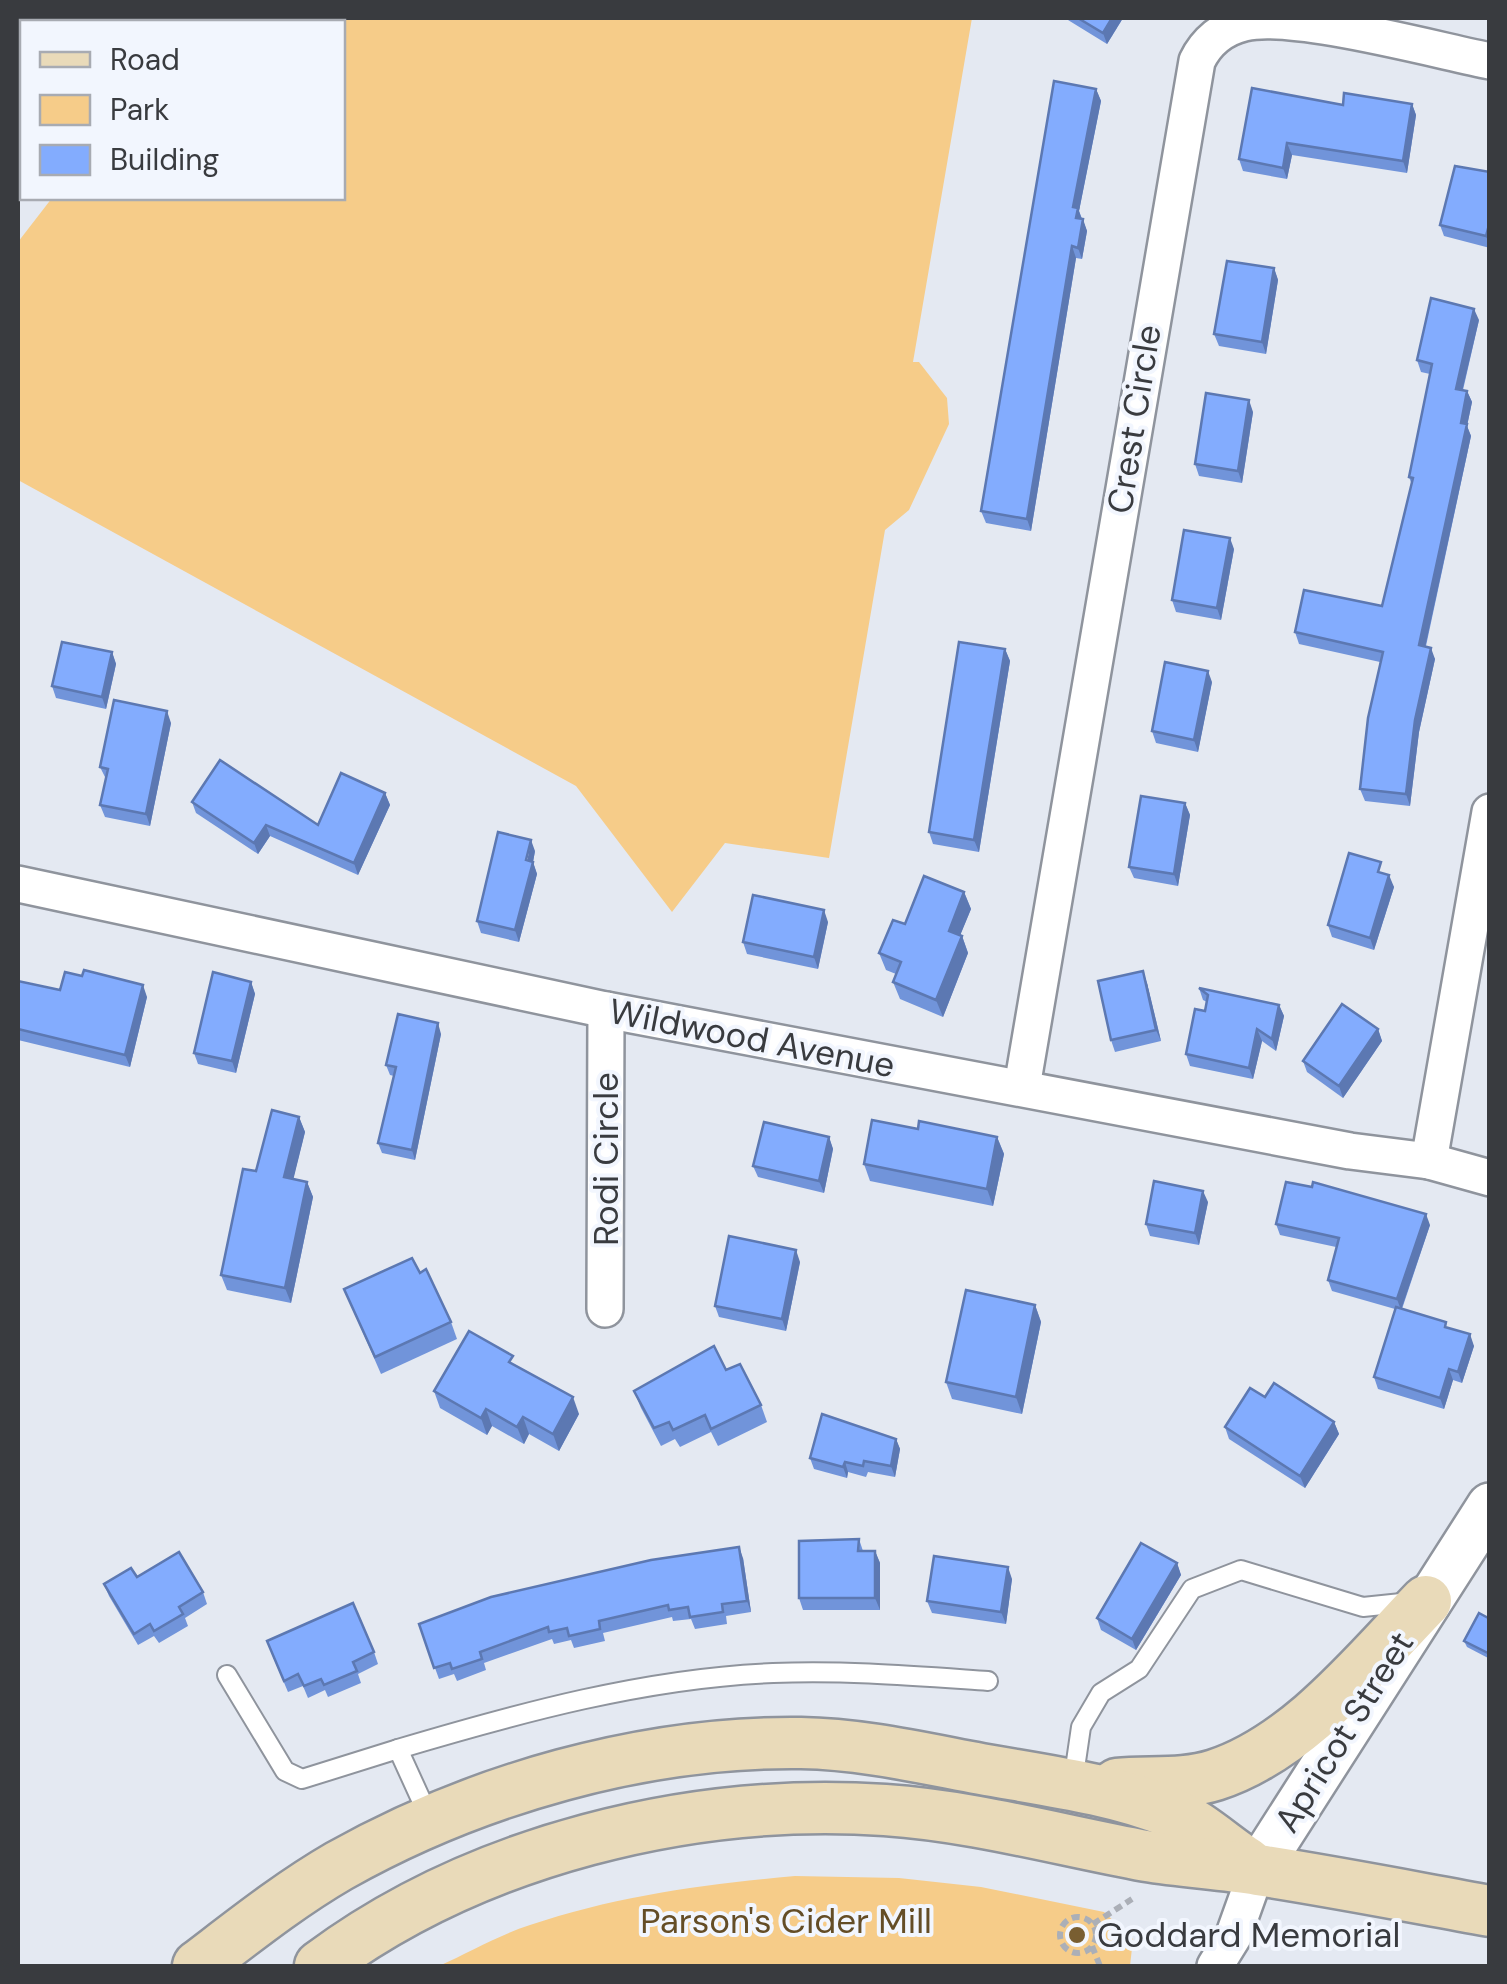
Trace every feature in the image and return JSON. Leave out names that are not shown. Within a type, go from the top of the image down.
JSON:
[{"type":"main road","points":[[1072,1788],[1188,1780],[1240,1764],[1311,1714],[1426,1601]]},
{"type":"main road","points":[[198,1966],[272,1909],[338,1867],[478,1803],[622,1761],[774,1744],[878,1750],[1072,1788],[1174,1814],[1257,1870]]},
{"type":"main road","points":[[320,1966],[426,1899],[516,1862],[612,1835],[751,1814],[848,1809],[1004,1825],[1147,1856],[1257,1870],[1490,1910]]},
{"type":"street","name":"Crest Circle","points":[[1022,1086],[1197,61],[1225,30],[1268,20],[1490,61]]},
{"type":"street","points":[[1429,1160],[1490,812]]},
{"type":"street","name":"Wildwood Avenue","points":[[18,884],[606,1010],[1350,1151],[1429,1160],[1490,1178]]},
{"type":"street","name":"Rodi Circle","points":[[605,1309],[606,1010]]},
{"type":"street","name":"Apricot Street","points":[[1215,1966],[1233,1937],[1257,1870],[1426,1601],[1482,1531]]},
{"type":"lane","points":[[1072,1788],[1081,1727],[1100,1694],[1139,1669],[1192,1589],[1241,1570],[1362,1607],[1426,1601]]},
{"type":"lane","points":[[227,1675],[286,1772],[302,1780],[494,1720],[643,1688],[770,1673],[865,1672],[988,1681]]},
{"type":"lane","points":[[398,1749],[431,1822]]},
{"type":"path","points":[[1092,1924],[1132,1899]]},
{"type":"path","points":[[1072,1918],[1084,1918],[1092,1924],[1096,1936],[1092,1946],[1081,1953],[1069,1951],[1061,1942],[1060,1930],[1072,1918]]},
{"type":"path","points":[[1092,1946],[1100,1966]]},
{"type":"green space","points":[[972,18],[913,362],[919,362],[947,398],[949,424],[909,510],[885,530],[829,858],[725,843],[672,912],[576,786],[18,480],[18,242],[50,200],[345,200],[345,20],[189,20]]},
{"type":"green space","name":"Parson's Cider Mill","points":[[795,1876],[899,1878],[981,1887],[1104,1912],[1133,1939],[1130,1966],[439,1966],[518,1929],[595,1906],[694,1887]]},
{"type":"building","points":[[1078,18],[1112,18],[1103,33]]},
{"type":"building","points":[[1054,81],[1096,89],[1073,207],[1078,208],[1076,218],[1083,219],[1078,248],[1072,246],[1027,519],[981,511]]},
{"type":"building","points":[[1252,88],[1343,105],[1344,93],[1412,104],[1403,161],[1287,143],[1283,168],[1239,159]]},
{"type":"building","points":[[1455,166],[1490,172],[1490,221],[1486,236],[1440,225]]},
{"type":"building","points":[[1227,261],[1274,268],[1262,342],[1214,334]]},
{"type":"building","points":[[1431,298],[1474,309],[1456,389],[1467,391],[1461,423],[1467,424],[1419,645],[1431,648],[1415,720],[1406,794],[1360,789],[1368,718],[1383,652],[1295,632],[1304,590],[1382,606],[1413,478],[1409,477],[1432,364],[1417,360]]},
{"type":"building","points":[[1206,393],[1249,400],[1238,471],[1195,464]]},
{"type":"building","points":[[1184,530],[1230,538],[1217,608],[1172,600]]},
{"type":"building","points":[[62,642],[112,652],[102,697],[52,686]]},
{"type":"building","points":[[959,642],[1005,649],[974,840],[929,832]]},
{"type":"building","points":[[1165,662],[1208,671],[1194,740],[1152,731]]},
{"type":"building","points":[[114,700],[167,711],[146,814],[100,805],[108,769],[100,767]]},
{"type":"building","points":[[220,760],[318,825],[341,773],[385,793],[354,863],[266,825],[254,843],[192,802]]},
{"type":"building","points":[[1141,796],[1185,803],[1174,874],[1129,867]]},
{"type":"building","points":[[498,832],[531,840],[526,860],[533,862],[515,930],[477,921]]},
{"type":"building","points":[[1349,853],[1381,862],[1378,872],[1389,875],[1370,938],[1328,925]]},
{"type":"building","points":[[924,876],[964,892],[949,931],[962,936],[936,1000],[893,982],[901,962],[879,953],[893,920],[905,924]]},
{"type":"building","points":[[753,895],[824,910],[814,957],[743,942]]},
{"type":"building","points":[[84,970],[143,985],[125,1055],[18,1029],[18,981],[60,990],[65,972],[82,976]]},
{"type":"building","points":[[1143,971],[1156,1030],[1111,1040],[1098,981]]},
{"type":"building","points":[[213,972],[251,982],[232,1061],[194,1053]]},
{"type":"building","points":[[1199,988],[1279,1005],[1272,1039],[1257,1029],[1249,1068],[1186,1054],[1195,1009],[1205,1011],[1208,995]]},
{"type":"building","points":[[1342,1004],[1378,1029],[1339,1086],[1303,1061]]},
{"type":"building","points":[[398,1014],[438,1023],[412,1150],[378,1143],[396,1067],[386,1065]]},
{"type":"building","points":[[272,1110],[299,1117],[284,1177],[307,1182],[285,1288],[221,1275],[243,1169],[256,1171]]},
{"type":"building","points":[[872,1120],[918,1129],[919,1121],[997,1137],[987,1189],[864,1164]]},
{"type":"building","points":[[764,1122],[829,1137],[819,1181],[753,1166]]},
{"type":"building","points":[[1154,1181],[1203,1191],[1195,1233],[1146,1224]]},
{"type":"building","points":[[1286,1182],[1312,1187],[1313,1182],[1426,1214],[1397,1299],[1328,1280],[1339,1238],[1276,1224]]},
{"type":"building","points":[[729,1236],[796,1250],[782,1319],[715,1306]]},
{"type":"building","points":[[412,1258],[420,1273],[426,1269],[451,1322],[375,1357],[344,1289]]},
{"type":"building","points":[[966,1290],[1035,1305],[1016,1397],[946,1382]]},
{"type":"building","points":[[1396,1307],[1446,1322],[1445,1327],[1470,1334],[1458,1372],[1449,1369],[1440,1398],[1374,1377]]},
{"type":"building","points":[[469,1331],[513,1356],[509,1362],[573,1397],[553,1434],[523,1417],[517,1427],[486,1409],[481,1418],[434,1391]]},
{"type":"building","points":[[714,1346],[726,1370],[740,1364],[761,1405],[711,1429],[705,1415],[673,1430],[669,1422],[654,1428],[634,1391]]},
{"type":"building","points":[[1274,1383],[1334,1422],[1300,1476],[1225,1427],[1250,1388],[1265,1397]]},
{"type":"building","points":[[822,1414],[896,1439],[891,1466],[864,1461],[863,1466],[845,1462],[843,1467],[810,1458]]},
{"type":"building","points":[[859,1539],[858,1551],[875,1551],[875,1598],[799,1598],[799,1541]]},
{"type":"building","points":[[1141,1543],[1177,1563],[1132,1639],[1097,1618]]},
{"type":"building","points":[[739,1547],[747,1601],[722,1604],[723,1612],[690,1617],[688,1607],[669,1610],[668,1605],[599,1621],[600,1629],[569,1636],[567,1628],[549,1632],[548,1627],[480,1652],[482,1659],[452,1669],[450,1663],[434,1668],[419,1624],[491,1597],[651,1560]]},
{"type":"building","points":[[179,1552],[203,1592],[179,1607],[183,1614],[154,1631],[150,1624],[134,1634],[104,1584],[131,1568],[137,1577]]},
{"type":"building","points":[[934,1556],[1008,1567],[1001,1612],[927,1601]]},
{"type":"building","points":[[353,1603],[374,1652],[353,1662],[357,1671],[324,1685],[321,1679],[304,1686],[298,1674],[284,1681],[267,1641]]},
{"type":"building","points":[[1479,1613],[1490,1619],[1490,1654],[1464,1641]]},
{"type":"place","name":"Goddard Memorial","points":[[1077,1935]]}]
